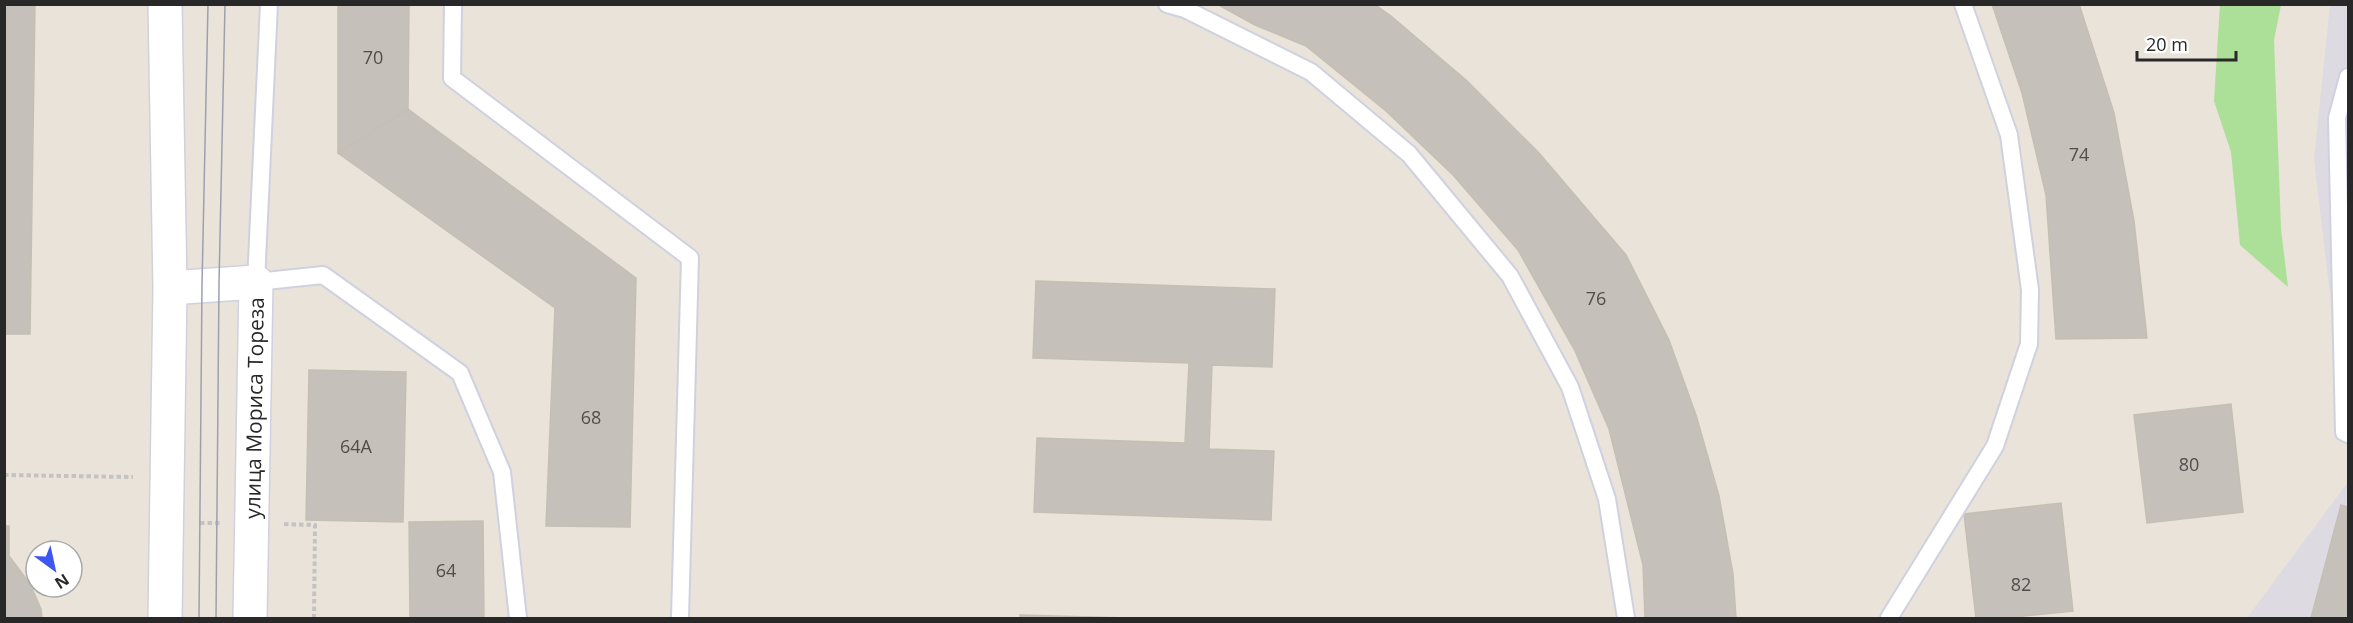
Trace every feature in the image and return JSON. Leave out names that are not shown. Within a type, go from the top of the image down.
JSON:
[{"type":"street","points":[[165,4],[170,288],[165,618]]},
{"type":"street","name":"улица Мориса Тореза","points":[[170,288],[256,282],[250,618]]},
{"type":"lane","points":[[269,4],[256,282],[323,275],[460,372],[502,472],[518,618]]},
{"type":"lane","points":[[453,4],[452,78],[690,258],[680,618]]},
{"type":"lane","points":[[1167,4],[1185,9],[1311,72],[1409,154],[1510,276],[1570,387],[1606,500],[1626,618]]},
{"type":"lane","points":[[1889,618],[1995,446],[2029,344],[2030,290],[2009,135],[1963,4]]},
{"type":"lane","points":[[2349,77],[2337,118],[2344,432],[2349,434]]},
{"type":"shaded area","points":[[2330,5],[2348,5],[2348,449],[2314,159]]},
{"type":"shaded area","points":[[2348,482],[2348,618],[2247,618]]},
{"type":"green space","points":[[2220,4],[2281,5],[2274,40],[2281,229],[2288,287],[2240,245],[2231,152],[2214,101]]},
{"type":"building","points":[[4,4],[35,4],[30,334],[4,334]]},
{"type":"building","points":[[338,4],[409,4],[408,109],[338,153]]},
{"type":"building","points":[[1217,4],[1374,4],[1466,80],[1539,153],[1626,255],[1669,340],[1696,415],[1719,496],[1733,574],[1736,618],[1645,618],[1643,565],[1609,429],[1575,351],[1518,250],[1453,175],[1386,111],[1306,46],[1255,25]]},
{"type":"building","points":[[1992,4],[2079,4],[2114,113],[2134,221],[2147,338],[2056,339],[2046,195],[2022,93]]},
{"type":"building","points":[[408,109],[636,278],[630,527],[546,526],[555,308],[338,153]]},
{"type":"building","points":[[1036,281],[1275,289],[1272,367],[1212,365],[1209,449],[1274,451],[1271,520],[1034,512],[1037,438],[1185,443],[1189,363],[1033,358]]},
{"type":"building","points":[[309,370],[406,372],[403,522],[306,520]]},
{"type":"building","points":[[2231,404],[2243,512],[2147,523],[2134,415]]},
{"type":"building","points":[[2061,503],[2073,611],[2005,618],[1976,618],[1964,514]]},
{"type":"building","points":[[2341,505],[2348,507],[2348,618],[2311,618]]},
{"type":"building","points":[[483,521],[484,618],[410,618],[409,522]]},
{"type":"building","points":[[4,526],[9,526],[9,556],[24,576],[24,599],[37,599],[42,618],[4,618]]},
{"type":"building","points":[[1020,615],[1129,618],[1020,618]]},
{"type":"tram line","points":[[199,618],[202,285],[208,4]]},
{"type":"tram line","points":[[216,618],[219,284],[225,4]]}]
